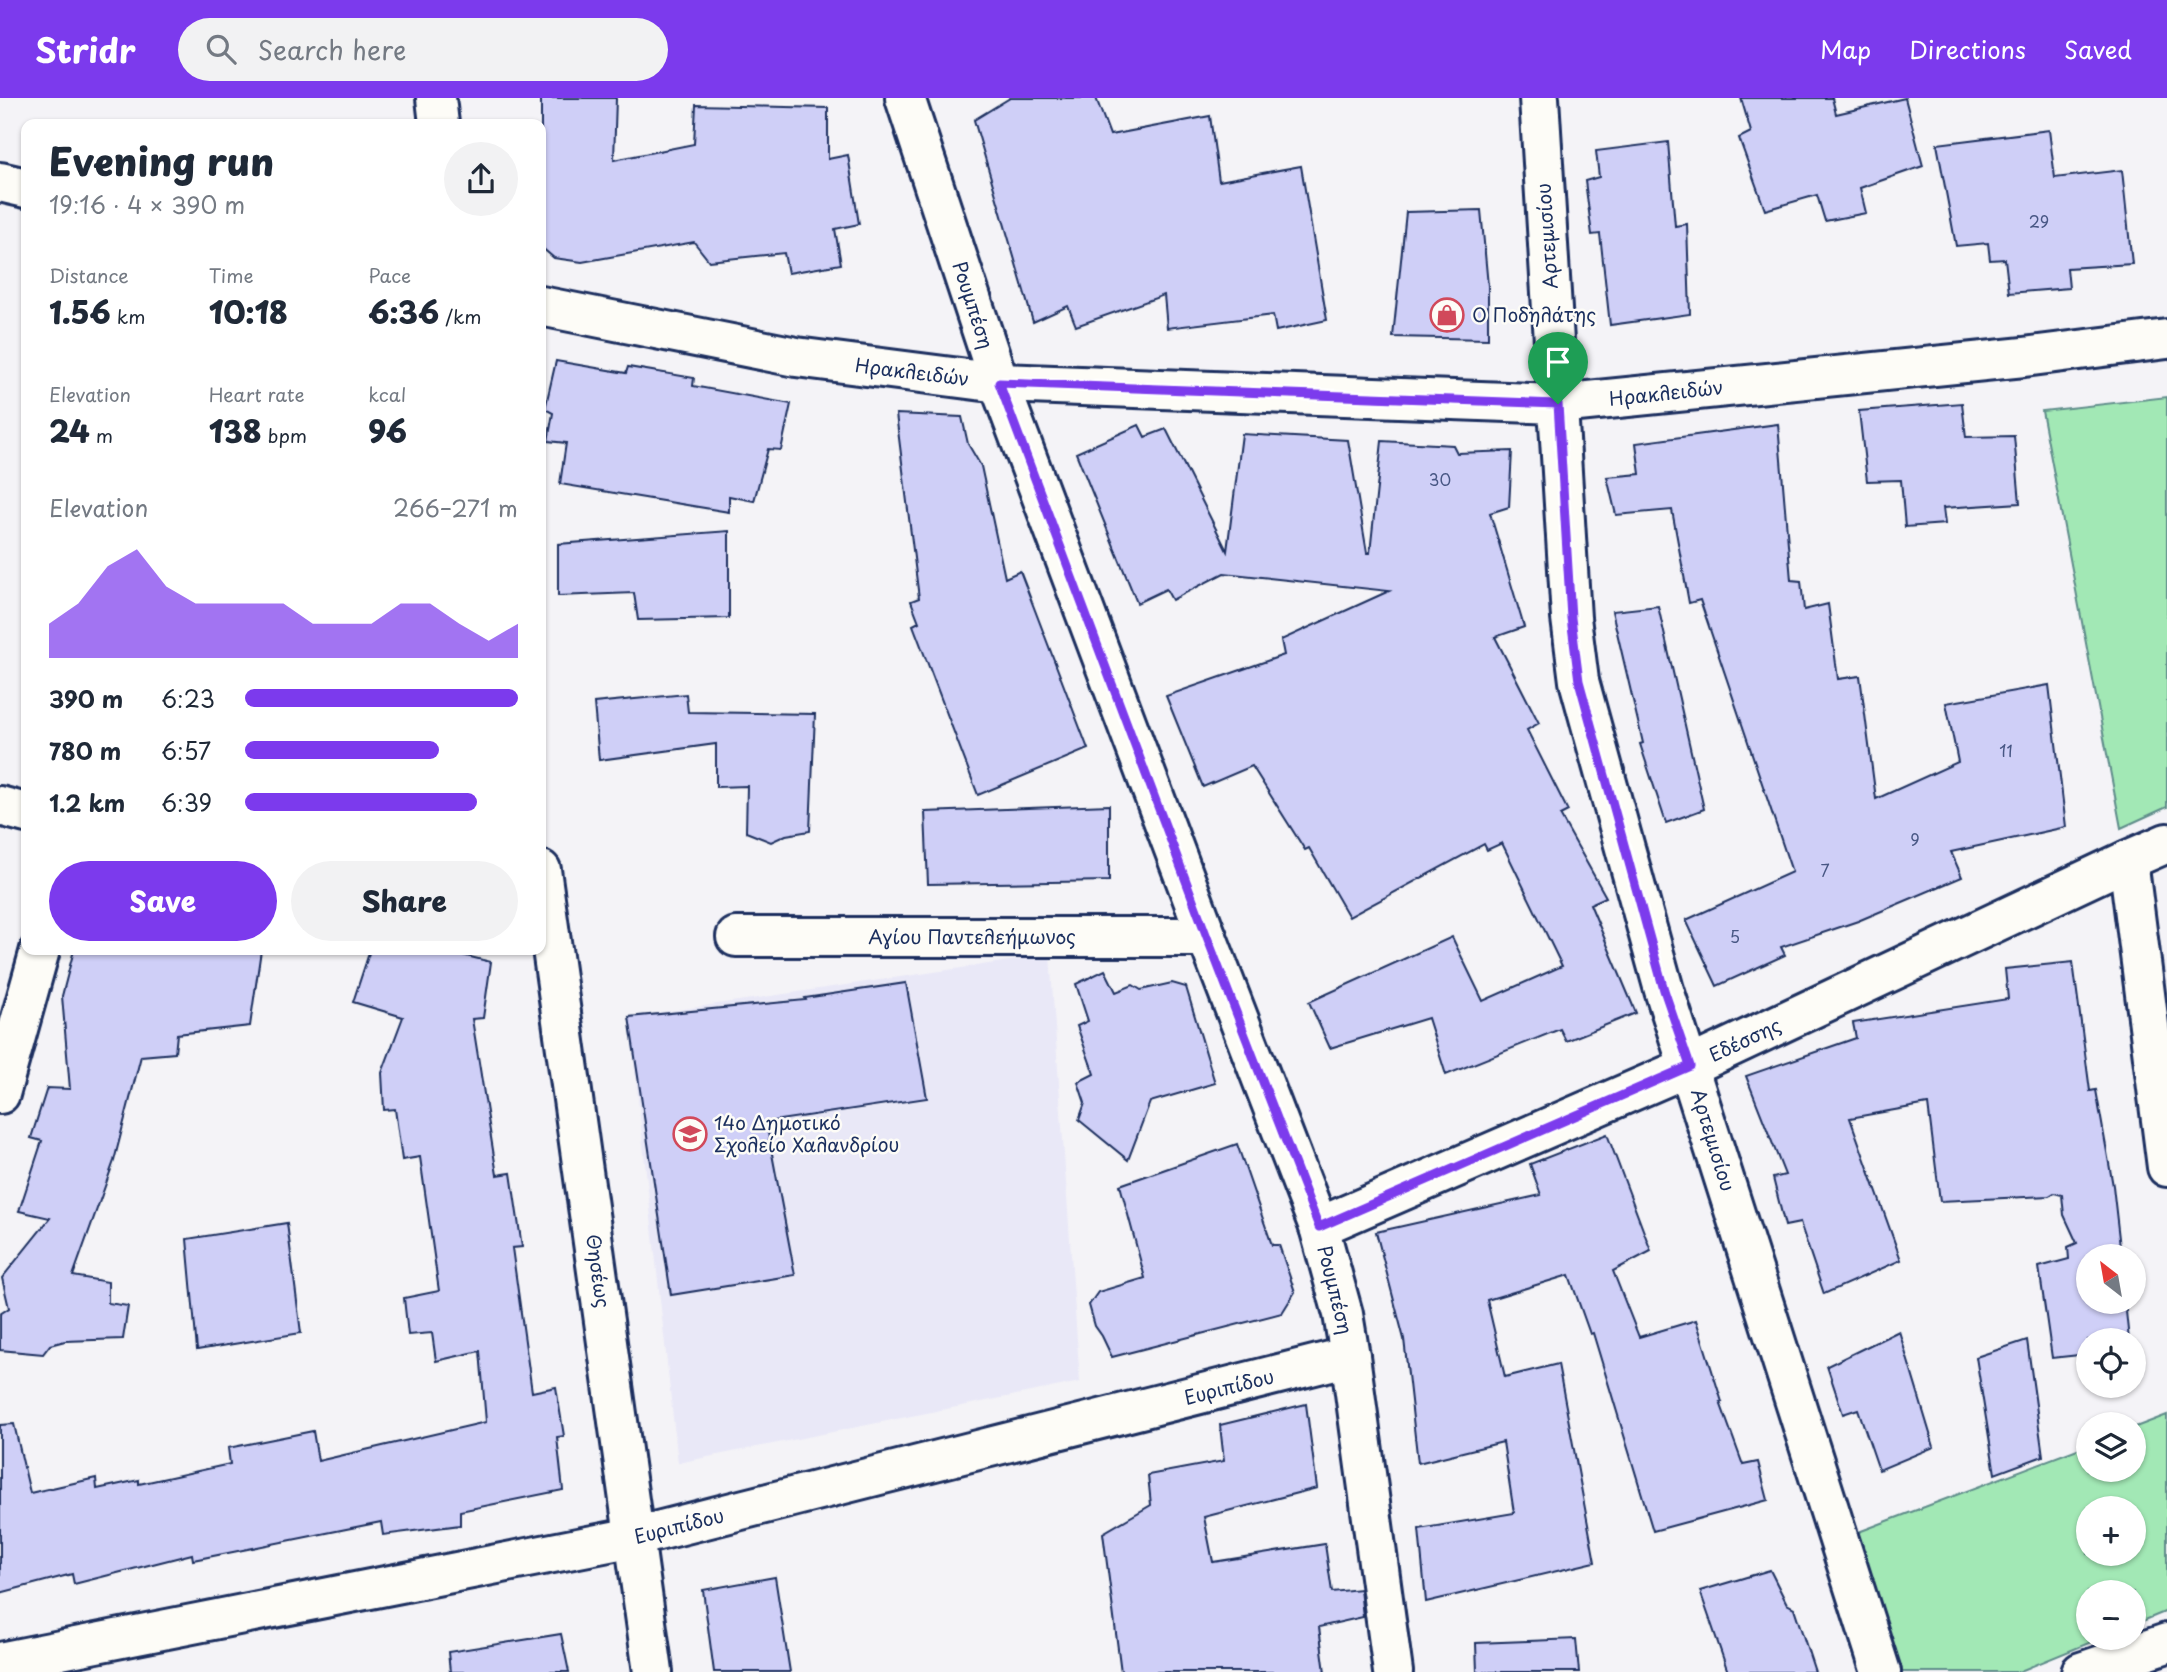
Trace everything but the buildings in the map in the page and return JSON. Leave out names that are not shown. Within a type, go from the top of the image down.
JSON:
[{"type":"street","points":[[436,98],[438,119]]},
{"type":"street","name":"Ρουμπέση","points":[[905,98],[999,383],[1319,1227],[1343,1314],[1394,1672]]},
{"type":"street","name":"Αρτεμισίου","points":[[1539,98],[1571,618],[1579,681],[1664,990],[1881,1672]]},
{"type":"street","points":[[0,182],[21,187]]},
{"type":"street","name":"Ηρακλειδών","points":[[546,307],[796,357],[999,383],[1558,404],[2024,357],[2167,339]]},
{"type":"street","points":[[0,806],[21,812]]},
{"type":"street","name":"Εδέσσης","points":[[1319,1227],[1690,1066],[2167,844]]},
{"type":"street","points":[[2128,860],[2167,1167]]},
{"type":"street","name":"Αγίου Παντελεήμωνος","points":[[736,937],[1207,937]]},
{"type":"street","name":"Θησέως","points":[[546,941],[653,1672]]},
{"type":"street","points":[[0,1094],[39,955]]},
{"type":"street","name":"Ευριπίδου","points":[[0,1662],[634,1537],[1350,1356]]},
{"type":"street","points":[[2081,1672],[2167,1643]]},
{"type":"shaded area","points":[[1050,955],[1080,1382],[678,1463],[629,1017]]},
{"type":"green space","points":[[2167,397],[2167,807],[2121,828],[2042,411]]},
{"type":"green space","points":[[2167,1415],[2167,1611],[2146,1620],[2146,1580],[2076,1580],[2076,1648],[2018,1672],[1901,1672],[1862,1559],[1856,1533],[2076,1450],[2076,1482],[2146,1482],[2146,1423]]},
{"type":"place","name":"Ο Ποδηλάτης","points":[[1447,315]]},
{"type":"place","name":"14ο Δημοτικό Σχολείο Χαλανδρίου","points":[[690,1134]]},
{"type":"route","points":[[999,383],[1558,404],[1571,618],[1579,681],[1664,990],[1690,1066],[1319,1227],[999,383]]}]
